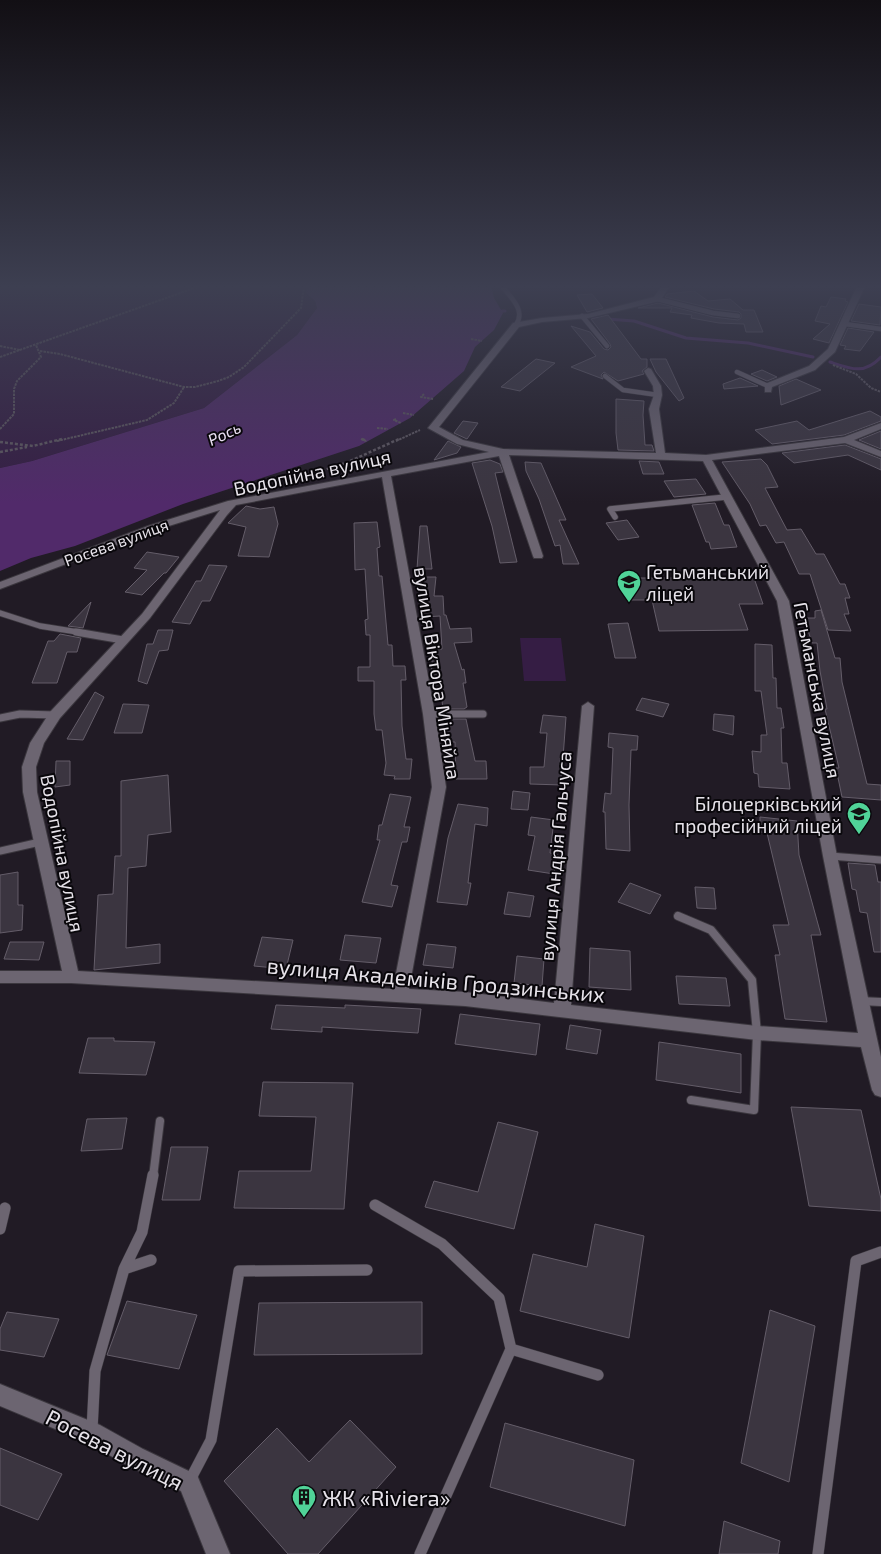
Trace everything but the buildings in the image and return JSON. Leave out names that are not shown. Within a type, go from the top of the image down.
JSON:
[{"type":"street","points":[[489,359],[433,428],[460,442],[504,452],[538,556]]},
{"type":"street","points":[[768,388],[812,368],[823,359]]},
{"type":"street","points":[[648,371],[657,386],[658,395],[654,409],[661,456]]},
{"type":"street","name":"Водопійна вулиця","points":[[71,977],[30,792],[29,766],[37,743],[55,715],[174,581],[223,513],[233,503],[504,452],[706,458],[846,440],[881,426]]},
{"type":"street","points":[[846,440],[881,454]]},
{"type":"street","name":"Гетьманська вулиця","points":[[706,458],[783,601],[830,856],[868,1041],[881,1090]]},
{"type":"street","name":"вулиця Віктора Міняйла","points":[[386,474],[429,714],[439,786],[400,995]]},
{"type":"street","name":"Росева вулиця","points":[[0,586],[152,528],[233,503]]},
{"type":"street","name":"вулиця Андрія Гальчуса","points":[[562,1010],[588,706]]},
{"type":"street","name":"вулиця Академіків Гродзинських","points":[[0,977],[71,977],[465,999],[757,1033],[868,1041]]},
{"type":"street","name":"Росева вулиця","points":[[0,1395],[92,1433],[135,1457],[189,1483],[218,1554]]},
{"type":"lane","points":[[738,372],[768,388]]},
{"type":"lane","points":[[605,376],[623,390],[658,395]]},
{"type":"lane","points":[[615,517],[610,510],[726,497]]},
{"type":"lane","points":[[0,613],[40,626],[123,640]]},
{"type":"lane","points":[[0,718],[20,714],[55,715]]},
{"type":"lane","points":[[429,714],[483,714]]},
{"type":"lane","points":[[0,851],[40,842]]},
{"type":"lane","points":[[830,856],[881,860]]},
{"type":"lane","points":[[678,916],[711,930],[752,980],[757,1033],[754,1110],[691,1100]]},
{"type":"lane","points":[[860,1001],[881,1002]]},
{"type":"lane","points":[[92,1433],[95,1371],[124,1269],[142,1232],[151,1194],[160,1121]]},
{"type":"lane","points":[[375,1205],[442,1244],[499,1298],[512,1349],[420,1554]]},
{"type":"lane","points":[[0,1229],[5,1208]]},
{"type":"lane","points":[[818,1554],[856,1261],[881,1252]]},
{"type":"lane","points":[[124,1269],[151,1260]]},
{"type":"lane","points":[[189,1483],[211,1440],[239,1272],[367,1270]]},
{"type":"lane","points":[[512,1349],[598,1375]]},
{"type":"path","points":[[0,429],[14,414],[14,388],[20,377],[40,359]]},
{"type":"path","points":[[70,359],[184,387],[206,384],[229,377],[253,359]]},
{"type":"path","points":[[820,361],[856,374],[871,388],[881,392]]},
{"type":"path","points":[[0,452],[147,420],[174,403],[184,387]]},
{"type":"path","points":[[424,394],[421,397],[433,399]]},
{"type":"path","points":[[404,413],[414,415]]},
{"type":"path","points":[[396,419],[394,420],[401,423]]},
{"type":"path","points":[[378,428],[382,426],[388,429]]},
{"type":"path","points":[[301,478],[348,462],[422,429]]},
{"type":"path","points":[[361,439],[367,441]]},
{"type":"path","points":[[0,442],[33,446]]},
{"type":"shaded area","points":[[0,359],[267,359],[204,408],[32,461],[0,468]]},
{"type":"shaded area","points":[[520,638],[561,638],[566,681],[524,681]]},
{"type":"water","name":"Рось","points":[[267,359],[470,359],[464,371],[410,418],[359,446],[183,504],[75,546],[31,558],[0,571],[0,468],[32,461],[204,408]]},
{"type":"waterway","points":[[830,362],[857,369],[869,366],[879,359]]},
{"type":"place","name":"Гетьманський ліцей","points":[[629,603]]},
{"type":"place","name":"Білоцерківський професійний ліцей","points":[[859,835]]},
{"type":"place","name":"ЖК «Riviera»","points":[[304,1518]]}]
